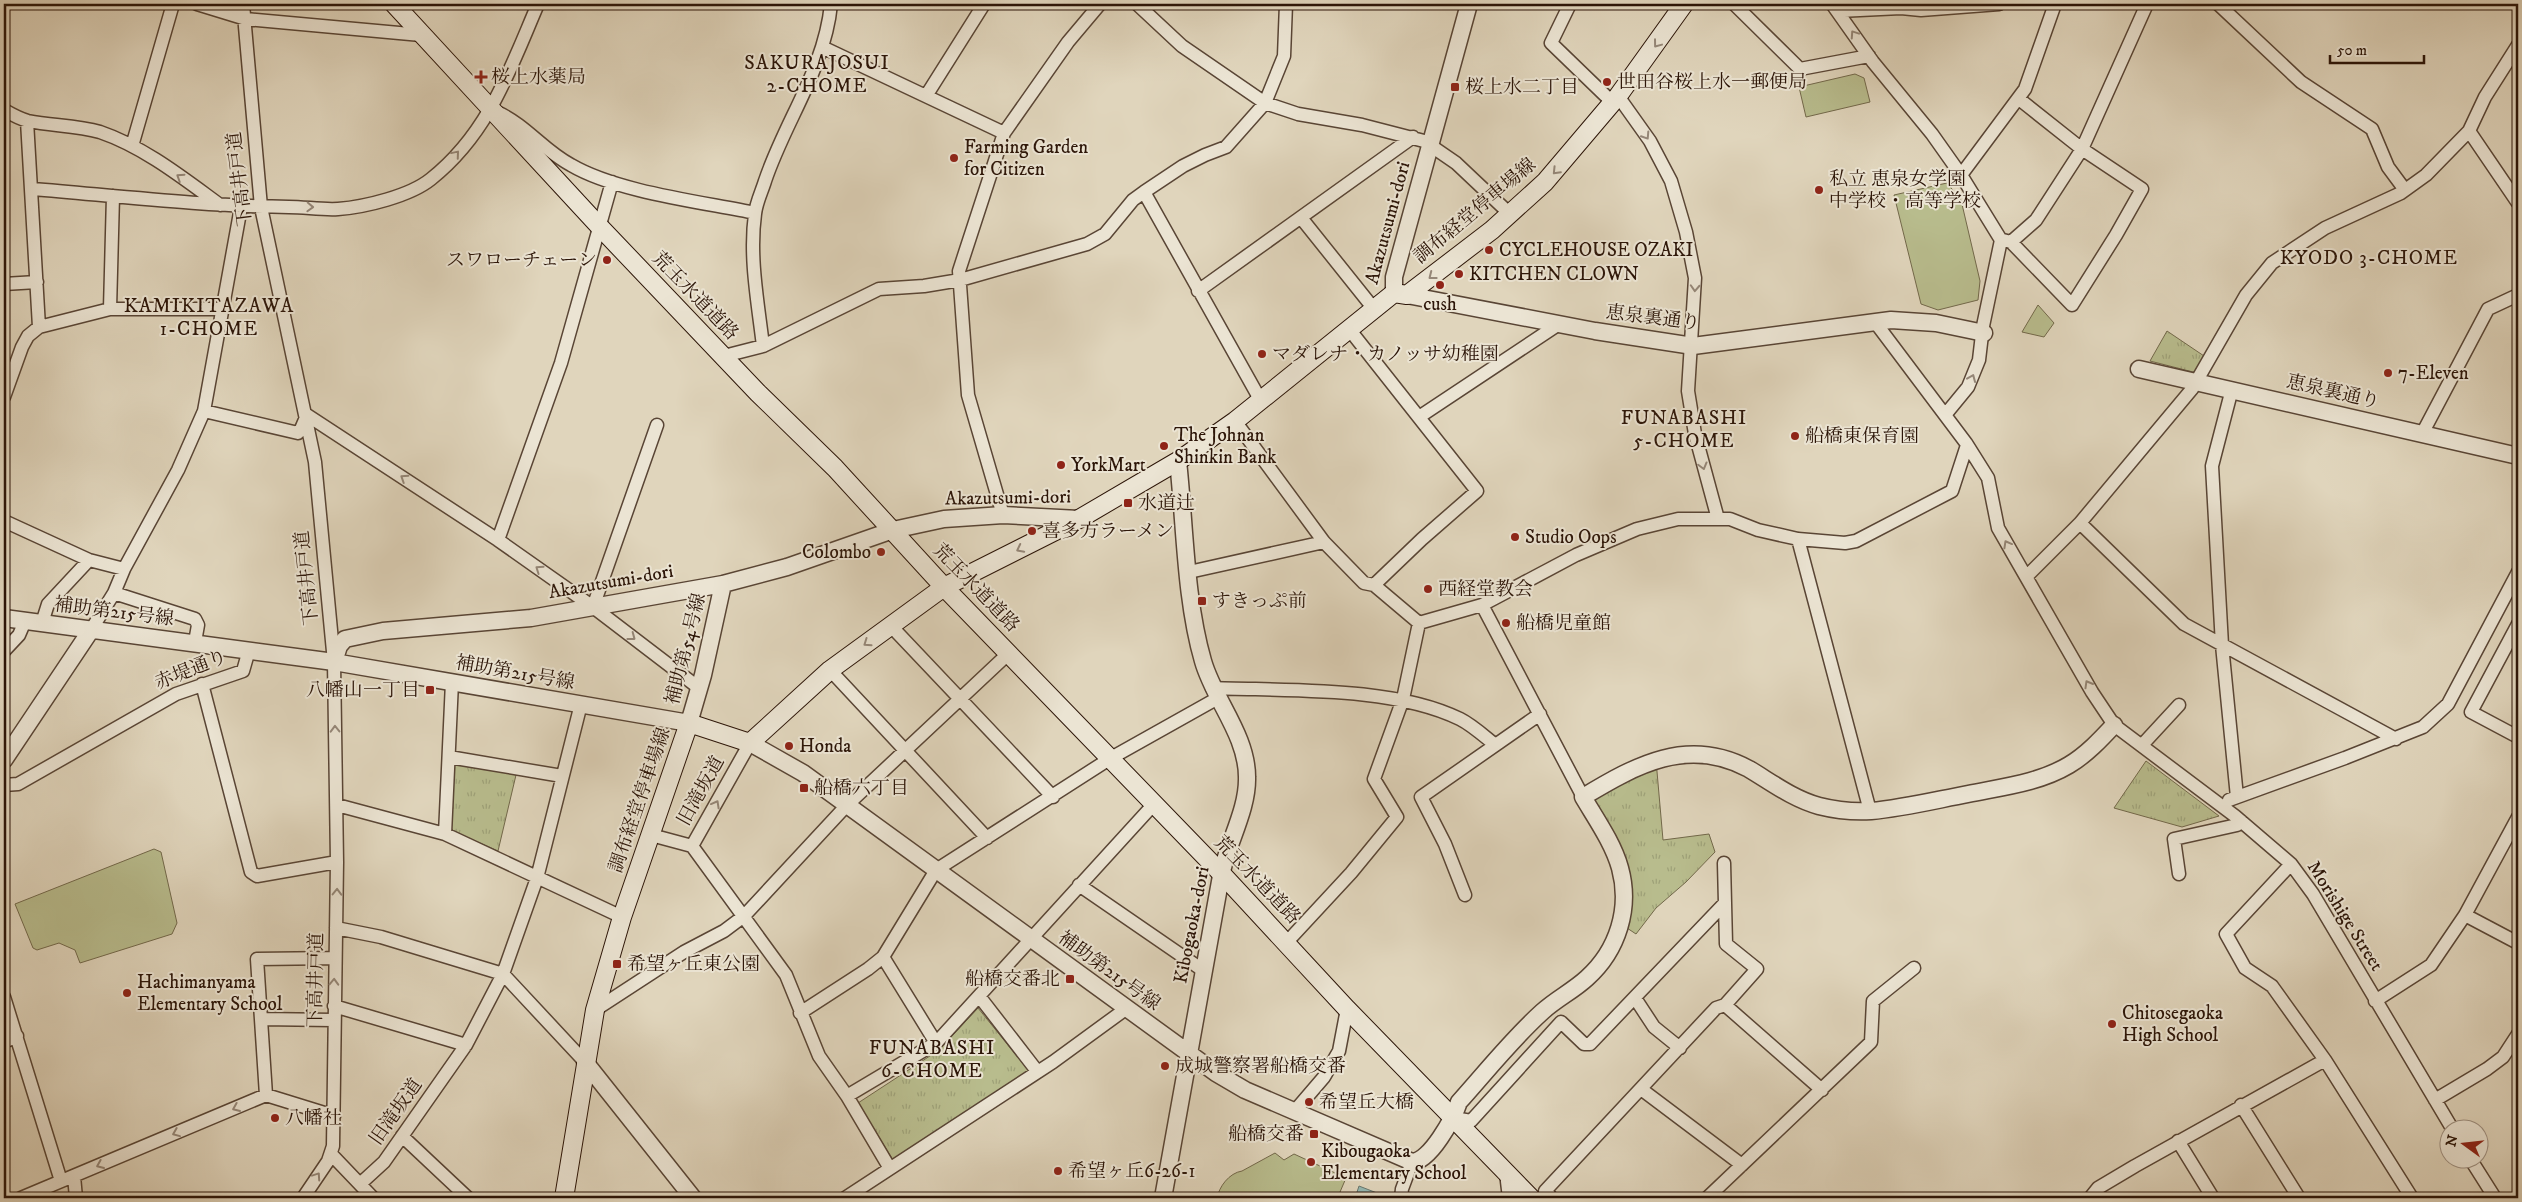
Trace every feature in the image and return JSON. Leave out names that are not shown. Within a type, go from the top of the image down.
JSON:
[{"type":"main road","name":"荒玉水道道路","points":[[394,4],[599,226],[892,530],[944,587],[1222,873],[1347,1009],[1506,1173],[1541,1196]]},
{"type":"main road","name":"調布経堂停車場線","points":[[1400,294],[1510,214],[1563,164],[1615,99],[1684,4]]},
{"type":"main road","name":"Akazutsumi-dori","points":[[1078,519],[1178,461],[1261,401],[1374,308],[1400,294]]},
{"type":"main road","points":[[750,743],[830,670],[944,587],[1078,519]]},
{"type":"main road","name":"調布経堂停車場線","points":[[564,1198],[595,1010],[622,917],[689,722],[750,743]]},
{"type":"street","points":[[132,146],[173,4]]},
{"type":"street","points":[[197,4],[246,19],[421,35]]},
{"type":"street","name":"下高井戸道","points":[[244,4],[253,134],[261,207],[307,415],[315,462],[334,662],[337,862],[332,1154]]},
{"type":"street","points":[[33,189],[241,207],[338,209],[371,203],[403,194],[430,180],[456,156],[492,109],[538,4]]},
{"type":"street","points":[[763,346],[754,266],[755,213],[772,162],[805,91],[822,47],[831,4]]},
{"type":"street","points":[[926,96],[984,4]]},
{"type":"street","points":[[1003,515],[968,395],[959,271],[1004,133],[1068,42],[1100,4]]},
{"type":"street","points":[[1137,4],[1182,46],[1266,103],[1298,114],[1362,125],[1413,137],[1431,145],[1456,163],[1510,214]]},
{"type":"street","points":[[724,356],[763,346],[879,289],[924,286],[960,280],[1087,244],[1105,234],[1133,200],[1144,192],[1183,166],[1204,155],[1226,147],[1266,103],[1284,56],[1286,4]]},
{"type":"street","name":"Akazutsumi-dori","points":[[1400,294],[1394,277],[1470,4]]},
{"type":"street","points":[[1570,4],[1551,43],[1615,99],[1650,141],[1671,181],[1681,215],[1696,278],[1693,346],[1688,391],[1695,434],[1718,519]]},
{"type":"street","points":[[1734,4],[1800,70],[1868,56]]},
{"type":"street","points":[[1835,8],[1901,6],[1921,10],[1999,4]]},
{"type":"street","points":[[1961,175],[2025,89],[2055,4]]},
{"type":"street","points":[[1945,415],[1968,388],[1979,360],[1984,333],[1983,326],[2006,241],[2036,220],[2082,149],[2148,4]]},
{"type":"street","points":[[2218,4],[2301,82],[2372,129],[2388,167],[2405,190]]},
{"type":"street","points":[[1835,8],[1868,56],[1932,134],[2006,241],[2072,305],[2116,235],[2142,189],[2082,149],[2018,99]]},
{"type":"street","points":[[2026,578],[2080,523],[2198,382],[2246,295],[2272,263],[2325,228],[2405,190],[2426,175],[2469,131],[2484,96],[2518,45]]},
{"type":"street","points":[[822,47],[1004,133]]},
{"type":"street","points":[[492,109],[515,120],[570,165],[612,182],[755,213]]},
{"type":"street","points":[[4,110],[27,121],[76,126],[100,132],[132,146],[186,180],[220,205]]},
{"type":"street","points":[[27,121],[33,189],[39,327]]},
{"type":"street","points":[[2469,131],[2518,203]]},
{"type":"street","points":[[1198,290],[1302,218],[1413,137]]},
{"type":"street","points":[[498,540],[559,367],[612,182]]},
{"type":"street","points":[[1144,192],[1261,401]]},
{"type":"street","points":[[110,308],[113,196]]},
{"type":"street","points":[[4,760],[114,593],[124,569],[178,470],[204,411],[241,207]]},
{"type":"street","points":[[1302,218],[1374,308]]},
{"type":"street","points":[[4,284],[37,282]]},
{"type":"street","name":"恵泉裏通り","points":[[1400,294],[1559,324],[1693,346],[1891,320],[1922,320],[1984,333]]},
{"type":"street","points":[[2422,434],[2488,309],[2518,295]]},
{"type":"street","points":[[4,397],[22,347],[28,336],[39,327],[110,308],[222,309]]},
{"type":"street","points":[[1584,797],[1656,759],[1687,754],[1715,756],[1731,760],[1793,795],[1816,805],[1836,810],[1870,811],[1927,802],[2044,778],[2070,765],[2114,725],[2092,692],[1998,528],[1988,478],[1967,445],[1875,322]]},
{"type":"street","points":[[1419,417],[1559,324]]},
{"type":"street","points":[[1349,329],[1477,491],[1422,538],[1374,585]]},
{"type":"street","name":"恵泉裏通り","points":[[2139,369],[2518,456]]},
{"type":"street","points":[[2232,389],[2212,466],[2222,645],[2237,797]]},
{"type":"street","points":[[204,411],[298,433],[307,415],[498,540],[593,607],[699,688]]},
{"type":"street","points":[[1235,421],[1324,542],[1364,583],[1374,585],[1419,622]]},
{"type":"street","points":[[593,607],[657,425]]},
{"type":"street","points":[[1419,622],[1482,605],[1576,554],[1637,529],[1678,519],[1730,520],[1758,530],[1798,539],[1845,543],[1856,541],[1952,491],[1967,445]]},
{"type":"street","name":"Kibogaoka-dori","points":[[1163,1198],[1222,873],[1246,794],[1247,777],[1240,742],[1215,693],[1198,641],[1178,461]]},
{"type":"street","name":"Akazutsumi-dori","points":[[593,607],[723,584],[787,567],[892,530],[944,519],[1003,515],[1078,519]]},
{"type":"street","points":[[4,521],[89,560],[124,569]]},
{"type":"street","points":[[2080,523],[2184,624],[2396,739]]},
{"type":"street","points":[[1798,539],[1870,811]]},
{"type":"street","points":[[1189,572],[1324,542]]},
{"type":"street","points":[[42,623],[48,604],[89,560]]},
{"type":"street","points":[[2221,806],[2225,801],[2278,784],[2396,739],[2423,726],[2448,704],[2518,572]]},
{"type":"street","name":"補助第54号線","points":[[689,722],[699,688],[723,584]]},
{"type":"street","points":[[114,593],[195,619],[198,624],[196,642]]},
{"type":"street","points":[[1401,1198],[1402,1188],[1412,1162],[1421,1160],[1454,1118],[1459,1102],[1542,1012],[1588,978],[1609,952],[1621,925],[1625,900],[1620,867],[1482,605]]},
{"type":"street","points":[[334,662],[339,646],[345,639],[383,631],[530,618],[593,607]]},
{"type":"street","name":"補助第215号線","points":[[4,618],[249,650]]},
{"type":"street","points":[[4,651],[19,635],[25,621]]},
{"type":"street","points":[[1287,942],[1351,873],[1396,816],[1374,779],[1403,699],[1419,622]]},
{"type":"street","points":[[2518,624],[2471,712],[2518,737]]},
{"type":"street","points":[[891,626],[1053,797]]},
{"type":"street","name":"赤堤通り","points":[[4,785],[18,784],[176,694],[243,671],[249,650],[334,662]]},
{"type":"street","points":[[595,1010],[684,952],[724,931],[744,916],[847,806],[1009,653]]},
{"type":"street","name":"補助第215号線","points":[[334,662],[689,722]]},
{"type":"street","points":[[830,670],[987,838]]},
{"type":"street","points":[[445,834],[452,682]]},
{"type":"street","points":[[202,684],[251,872],[257,876],[337,862]]},
{"type":"street","points":[[800,1013],[868,969],[882,957],[936,870],[1215,693],[1346,694],[1403,699],[1461,720],[1494,744]]},
{"type":"street","name":"旧滝坂道","points":[[360,1184],[384,1162],[466,1045],[503,974],[537,878],[581,704]]},
{"type":"street","points":[[2143,744],[2179,705]]},
{"type":"street","points":[[1465,895],[1445,844],[1421,797],[1494,744],[1540,714]]},
{"type":"street","name":"Morishige Street","points":[[2114,725],[2143,744],[2241,821],[2291,864],[2313,894],[2447,1120]]},
{"type":"street","name":"補助第215号線","points":[[750,743],[803,774],[1189,1054],[1245,1090],[1412,1162]]},
{"type":"street","name":"旧滝坂道","points":[[651,835],[692,846],[750,743]]},
{"type":"street","points":[[449,757],[562,776]]},
{"type":"street","points":[[848,1096],[936,1043],[1154,804]]},
{"type":"street","points":[[337,805],[445,834],[622,917]]},
{"type":"street","points":[[2376,1001],[2431,965],[2465,915],[2518,817]]},
{"type":"street","points":[[2179,874],[2174,839],[2237,825],[2241,821]]},
{"type":"street","points":[[692,846],[786,975],[819,1056],[848,1096],[890,1167]]},
{"type":"street","points":[[1541,1196],[1716,1008],[1725,1005],[1757,969],[1726,944],[1724,863]]},
{"type":"street","points":[[2291,864],[2226,934],[2245,968],[2272,986],[2325,1060],[2412,1198]]},
{"type":"street","points":[[1079,885],[1204,971]]},
{"type":"street","points":[[1454,1118],[1471,1121],[1561,1022],[1584,1044],[1590,1044],[1725,903]]},
{"type":"street","points":[[2465,915],[2518,943]]},
{"type":"street","points":[[336,928],[381,936],[503,974],[585,1062],[693,1198]]},
{"type":"street","points":[[882,957],[936,1043]]},
{"type":"street","points":[[266,1095],[257,959],[335,958]]},
{"type":"street","points":[[1707,1198],[1871,1042],[1872,1001],[1914,968]]},
{"type":"street","points":[[979,996],[1037,1071]]},
{"type":"street","points":[[4,997],[61,1181]]},
{"type":"street","points":[[1635,998],[1654,1026],[1680,1048]]},
{"type":"street","points":[[1725,1005],[1822,1090]]},
{"type":"street","points":[[334,1006],[466,1045]]},
{"type":"street","points":[[845,1198],[1037,1071],[1127,1008]]},
{"type":"street","points":[[1294,1112],[1324,1077],[1339,1051],[1347,1009]]},
{"type":"street","points":[[261,1019],[334,1020]]},
{"type":"street","points":[[2435,1100],[2487,1069],[2503,1057],[2518,1034]]},
{"type":"street","points":[[4,1042],[17,1036]]},
{"type":"street","points":[[2098,1195],[2178,1142],[2241,1105],[2325,1060]]},
{"type":"street","points":[[1641,1089],[1742,1165]]},
{"type":"street","points":[[21,1198],[266,1095],[334,1116]]},
{"type":"street","points":[[2241,1105],[2299,1198]]},
{"type":"street","points":[[402,1136],[468,1198]]},
{"type":"street","points":[[2178,1142],[2213,1198]]},
{"type":"street","points":[[303,1198],[332,1154],[373,1198]]},
{"type":"street","points":[[2477,1170],[2495,1198]]},
{"type":"street","points":[[1506,1173],[1509,1198]]},
{"type":"street","points":[[74,1176],[76,1198]]},
{"type":"green space","points":[[1855,74],[1864,78],[1870,102],[1806,117],[1799,87]]},
{"type":"green space","points":[[1947,183],[1961,200],[1980,281],[1978,300],[1938,310],[1921,304],[1894,195]]},
{"type":"green space","points":[[2038,305],[2054,323],[2044,337],[2022,332]]},
{"type":"green space","points":[[2167,331],[2207,358],[2201,369],[2193,372],[2150,361]]},
{"type":"green space","points":[[1656,760],[1663,840],[1709,834],[1715,852],[1686,882],[1656,908],[1636,934],[1624,926],[1627,900],[1586,798]]},
{"type":"green space","points":[[2146,761],[2219,816],[2182,827],[2114,808]]},
{"type":"green space","points":[[458,763],[516,775],[498,851],[455,832],[449,826],[453,767]]},
{"type":"green space","points":[[154,849],[161,852],[177,923],[172,934],[80,963],[75,950],[59,943],[37,950],[33,948],[15,904]]},
{"type":"green space","points":[[978,1008],[1029,1071],[893,1160],[858,1103],[939,1050]]},
{"type":"green space","points":[[1275,1153],[1284,1160],[1294,1154],[1346,1178],[1340,1192],[1343,1193],[1341,1198],[1217,1198],[1222,1185],[1229,1178]]},
{"type":"water","points":[[1359,1186],[1377,1193],[1375,1198],[1355,1198]]},
{"type":"place","name":"桜上水薬局","points":[[481,77]]},
{"type":"place","name":"世田谷桜上水一郵便局","points":[[1607,82]]},
{"type":"place","name":"桜上水二丁目","points":[[1455,87]]},
{"type":"place","name":"Farming Garden for Citizen","points":[[954,158]]},
{"type":"place","name":"私立 恵泉女学園 中学校・高等学校","points":[[1819,190]]},
{"type":"place","name":"CYCLEHOUSE OZAKI","points":[[1489,250]]},
{"type":"place","name":"スワローチェーン","points":[[607,260]]},
{"type":"place","name":"KITCHEN CLOWN","points":[[1459,274]]},
{"type":"place","name":"cush","points":[[1440,285]]},
{"type":"place","name":"マダレナ・カノッサ幼稚園","points":[[1262,354]]},
{"type":"place","name":"7-Eleven","points":[[2388,373]]},
{"type":"place","name":"船橋東保育園","points":[[1795,436]]},
{"type":"place","name":"The Johnan Shinkin Bank","points":[[1164,446]]},
{"type":"place","name":"YorkMart","points":[[1061,465]]},
{"type":"place","name":"水道辻","points":[[1128,503]]},
{"type":"place","name":"喜多方ラーメン","points":[[1032,531]]},
{"type":"place","name":"Studio Oops","points":[[1515,537]]},
{"type":"place","name":"Colombo","points":[[881,552]]},
{"type":"place","name":"西経堂教会","points":[[1428,589]]},
{"type":"place","name":"すきっぷ前","points":[[1202,601]]},
{"type":"place","name":"船橋児童館","points":[[1506,623]]},
{"type":"place","name":"八幡山一丁目","points":[[430,690]]},
{"type":"place","name":"Honda","points":[[789,746]]},
{"type":"place","name":"船橋六丁目","points":[[804,788]]},
{"type":"place","name":"希望ヶ丘東公園","points":[[617,964]]},
{"type":"place","name":"船橋交番北","points":[[1070,979]]},
{"type":"place","name":"Hachimanyama Elementary School","points":[[127,993]]},
{"type":"place","name":"Chitosegaoka High School","points":[[2112,1024]]},
{"type":"place","name":"成城警察署船橋交番","points":[[1165,1066]]},
{"type":"place","name":"希望丘大橋","points":[[1309,1102]]},
{"type":"place","name":"八幡社","points":[[275,1118]]},
{"type":"place","name":"船橋交番","points":[[1314,1134]]},
{"type":"place","name":"Kibougaoka Elementary School","points":[[1311,1162]]},
{"type":"place","name":"希望ヶ丘6-26-1","points":[[1058,1171]]},
{"type":"district","name":"SAKURAJOSUI 2-CHOME","points":[[817,74]]},
{"type":"district","name":"KYODO 3-CHOME","points":[[2369,258]]},
{"type":"district","name":"KAMIKITAZAWA 1-CHOME","points":[[209,318]]},
{"type":"district","name":"FUNABASHI 5-CHOME","points":[[1684,430]]},
{"type":"district","name":"FUNABASHI 6-CHOME","points":[[932,1060]]}]
